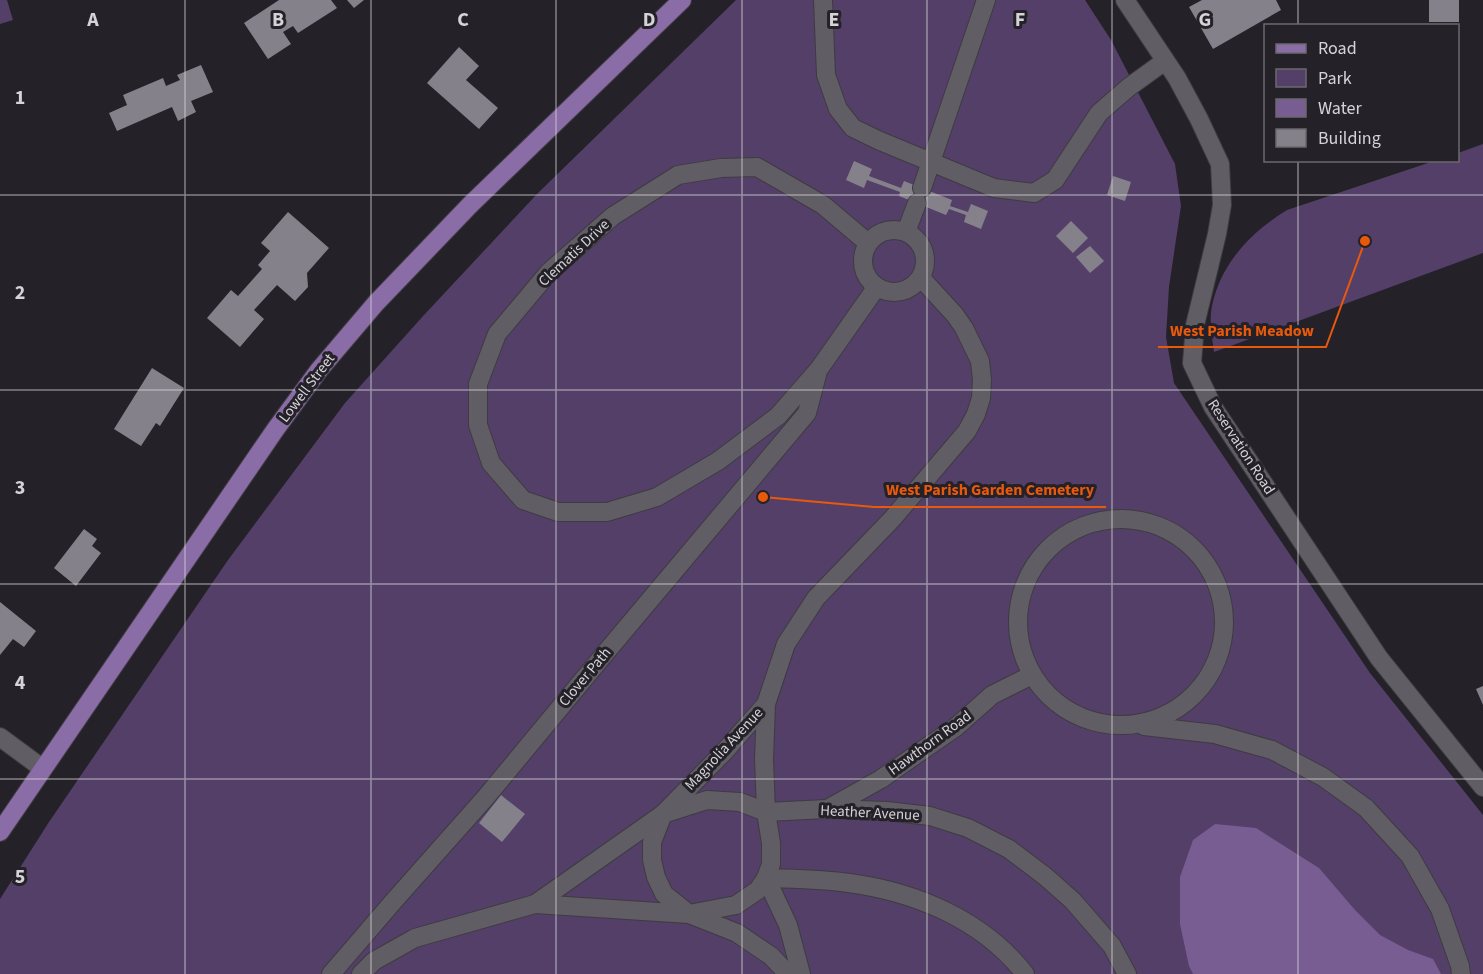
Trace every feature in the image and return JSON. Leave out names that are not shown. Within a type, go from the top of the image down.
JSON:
[{"type":"main road","name":"Lowell Street","points":[[0,832],[319,369],[376,303],[470,205],[682,0]]},
{"type":"street","points":[[823,0],[826,75],[838,109],[853,128],[994,188],[1034,193],[1055,180],[1099,113],[1129,87],[1166,61]]},
{"type":"street","points":[[906,232],[986,0]]},
{"type":"street","name":"Reservation Road","points":[[1125,0],[1177,78],[1220,164],[1222,205],[1195,325],[1192,363],[1213,407],[1378,658],[1483,787]]},
{"type":"street","name":"Clematis Drive","points":[[868,243],[822,205],[757,167],[721,168],[678,175],[613,216],[549,272],[497,334],[478,384],[478,425],[491,463],[523,501],[558,512],[607,512],[657,497],[718,460],[778,416],[819,369],[876,288]]},
{"type":"street","points":[[885,231],[906,232],[922,247],[925,268],[921,278],[906,290],[896,293],[876,288],[864,272],[862,262],[868,243],[876,235],[885,231]]},
{"type":"street","name":"Magnolia Avenue","points":[[361,974],[374,961],[415,938],[535,904],[663,814],[724,752],[766,704],[786,644],[816,598],[893,518],[967,431],[976,414],[981,398],[980,361],[955,315],[921,278]]},
{"type":"street","name":"Clover Path","points":[[331,974],[486,797],[807,413],[819,369]]},
{"type":"street","points":[[1133,725],[1165,716],[1193,697],[1213,671],[1224,639],[1224,606],[1214,574],[1195,548],[1167,528],[1135,519],[1102,519],[1071,531],[1044,551],[1026,579],[1017,611],[1019,644],[1032,675],[1047,695],[1069,712],[1094,722],[1215,734],[1272,750],[1323,777],[1366,808],[1410,856],[1440,909],[1461,974]]},
{"type":"street","name":"Hawthorn Road","points":[[827,809],[881,778],[956,727],[992,695],[1032,675]]},
{"type":"street","points":[[535,904],[689,914],[736,905],[758,890],[771,864],[764,759],[766,704]]},
{"type":"street","points":[[0,737],[42,768]]},
{"type":"street","points":[[766,812],[740,802],[707,800],[663,814],[652,842],[652,860],[663,894],[689,914],[737,933],[771,956],[788,974]]},
{"type":"street","name":"Heather Avenue","points":[[766,812],[827,809],[887,811],[930,816],[968,828],[1010,849],[1073,901],[1112,946],[1127,974]]},
{"type":"street","points":[[766,878],[788,925],[801,974]]},
{"type":"street","points":[[766,878],[850,883],[901,894],[948,912],[982,932],[1016,962],[1025,974]]},
{"type":"green space","points":[[0,0],[7,0],[13,20],[0,24]]},
{"type":"green space","points":[[736,0],[1085,0],[1111,40],[1175,164],[1181,206],[1169,287],[1166,337],[1174,383],[1370,673],[1483,815],[1483,974],[0,974],[0,899],[49,822],[228,560],[345,403],[538,193]]},
{"type":"green space","points":[[1483,144],[1483,253],[1214,352],[1211,317],[1216,290],[1239,250],[1261,228],[1287,210],[1431,162],[1459,162],[1459,153]]},
{"type":"water","points":[[1215,824],[1256,828],[1319,868],[1380,935],[1408,950],[1433,959],[1441,974],[1193,974],[1189,966],[1180,924],[1180,877],[1193,840]]},
{"type":"building","points":[[279,0],[331,0],[337,8],[298,33],[293,26],[283,32],[291,44],[268,59],[244,23]]},
{"type":"building","points":[[347,0],[364,0],[354,8]]},
{"type":"building","points":[[1202,0],[1276,0],[1281,10],[1213,49],[1189,7]]},
{"type":"building","points":[[1429,0],[1459,0],[1459,22],[1429,22]]},
{"type":"building","points":[[459,47],[479,66],[466,80],[498,108],[479,129],[427,83]]},
{"type":"building","points":[[201,65],[213,92],[191,101],[196,112],[178,121],[172,107],[117,131],[109,113],[127,105],[123,95],[163,78],[166,86],[180,80],[177,75]]},
{"type":"building","points":[[854,161],[872,169],[869,176],[901,188],[904,181],[952,200],[950,206],[968,212],[971,204],[988,211],[981,229],[964,222],[966,215],[949,209],[946,215],[899,196],[900,192],[867,180],[864,188],[846,180]]},
{"type":"building","points":[[1113,176],[1131,182],[1125,201],[1107,195]]},
{"type":"building","points":[[288,212],[329,248],[307,273],[308,287],[295,301],[277,285],[254,310],[264,319],[240,347],[207,318],[231,290],[238,296],[262,269],[258,265],[270,251],[261,243]]},
{"type":"building","points":[[1071,221],[1088,238],[1073,253],[1056,236]]},
{"type":"building","points":[[1090,246],[1104,261],[1090,273],[1076,257]]},
{"type":"building","points":[[152,368],[184,388],[160,426],[156,423],[141,446],[114,429]]},
{"type":"building","points":[[84,529],[97,539],[92,546],[101,553],[76,586],[54,568]]},
{"type":"building","points":[[0,602],[36,631],[24,647],[13,639],[0,655]]},
{"type":"building","points":[[1483,686],[1483,705],[1476,689]]},
{"type":"building","points":[[501,795],[525,814],[502,842],[479,823]]},
{"type":"place","name":"West Parish Meadow","points":[[1365,241]]},
{"type":"place","name":"West Parish Garden Cemetery","points":[[763,497]]}]
